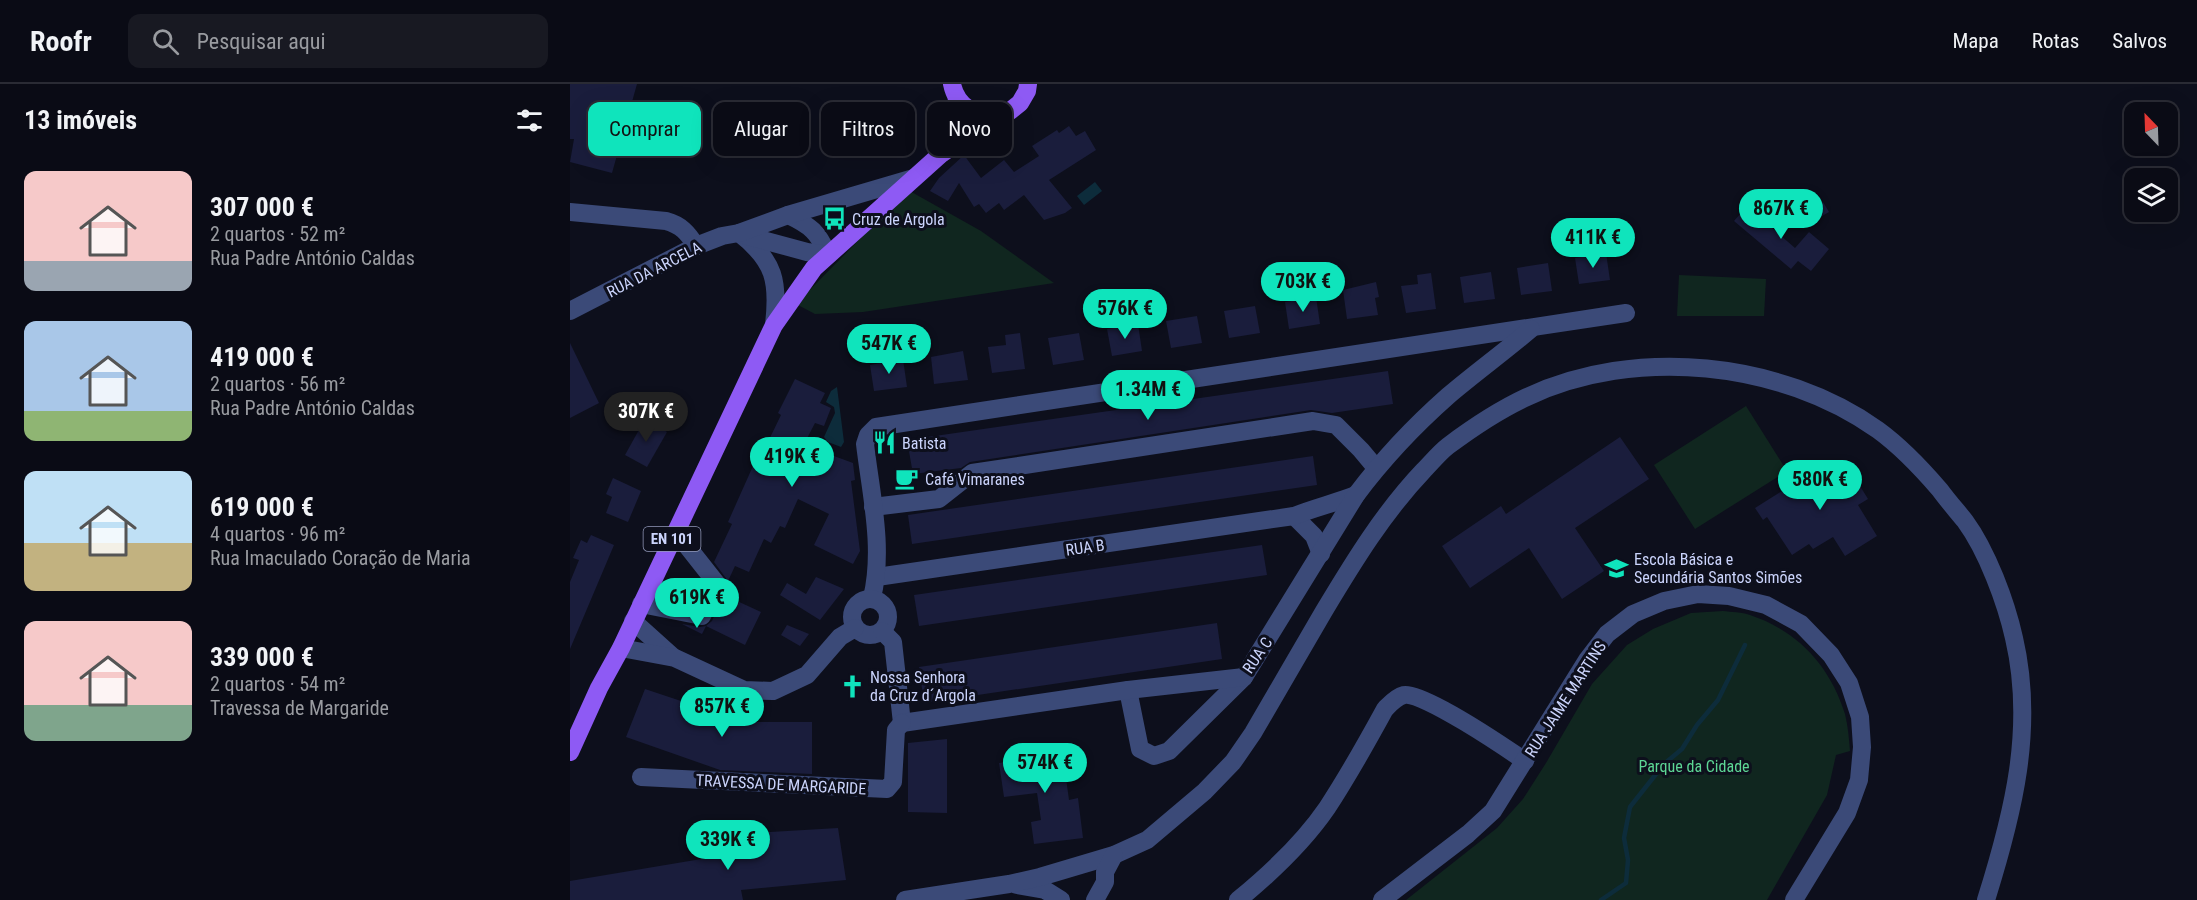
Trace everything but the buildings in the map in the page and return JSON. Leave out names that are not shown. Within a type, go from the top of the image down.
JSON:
[{"type":"main road","name":"EN 101","points":[[1012,108],[1031,86]]},
{"type":"main road","name":"EN 101","points":[[570,752],[774,325],[814,268],[939,156]]},
{"type":"street","name":"RUA DA ARCELA","points":[[570,311],[696,246],[722,236],[740,234],[788,215],[914,178]]},
{"type":"street","points":[[570,212],[678,224],[689,234],[696,246]]},
{"type":"street","points":[[788,215],[804,222],[820,237],[828,255]]},
{"type":"street","points":[[740,234],[807,252],[828,255]]},
{"type":"street","points":[[740,234],[754,245],[768,263],[775,282],[774,325]]},
{"type":"street","points":[[872,598],[877,577],[878,552],[865,444],[868,435],[876,427],[1626,313]]},
{"type":"street","name":"RUA C","points":[[902,723],[1128,690],[1244,677],[1356,495],[1376,468],[1449,395],[1531,329]]},
{"type":"street","points":[[905,900],[1009,884],[1062,871],[1100,867],[1114,855],[1148,840],[1205,791],[1233,762],[1253,733],[1369,537],[1404,492],[1445,448],[1479,424],[1528,396],[1586,376],[1647,366],[1715,368],[1776,380],[1836,405],[1879,430],[1925,473],[1966,523],[1999,585],[2015,638],[2022,689],[2022,747],[2015,799],[1986,900]]},
{"type":"street","points":[[873,507],[939,499],[972,474],[1313,421],[1336,425],[1376,468]]},
{"type":"street","name":"RUA B","points":[[877,577],[1294,516],[1356,495]]},
{"type":"street","points":[[1294,516],[1314,536],[1321,554]]},
{"type":"street","points":[[637,612],[702,616],[717,584],[676,532]]},
{"type":"street","name":"RUA JAIME MARTINS","points":[[1382,900],[1484,821],[1505,794],[1587,660],[1607,634],[1633,615],[1664,601],[1698,594],[1730,596],[1766,605],[1801,624],[1831,655],[1849,683],[1860,717],[1862,747],[1859,780],[1846,813],[1794,900]]},
{"type":"street","points":[[872,598],[885,605],[889,619],[882,631],[868,635],[855,628],[851,615],[858,602],[872,598]]},
{"type":"street","points":[[637,612],[675,658]]},
{"type":"street","points":[[621,648],[675,658],[744,690],[774,691],[807,675],[840,638],[855,628]]},
{"type":"street","points":[[882,631],[893,642],[902,723]]},
{"type":"street","points":[[1128,690],[1140,749],[1154,756],[1169,751],[1244,677]]},
{"type":"street","points":[[1238,900],[1264,878],[1309,831],[1327,808],[1385,709],[1394,700],[1405,695],[1419,697],[1525,760]]},
{"type":"street","name":"TRAVESSA DE MARGARIDE","points":[[640,777],[887,789],[893,782],[896,730],[902,723]]},
{"type":"street","points":[[1099,897],[1105,882],[1100,867]]},
{"type":"street","points":[[1059,899],[1056,886],[1062,871]]},
{"type":"street","points":[[1009,884],[1045,890],[1059,899]]},
{"type":"green space","points":[[908,190],[981,231],[1054,283],[863,312],[815,314],[796,304]]},
{"type":"green space","points":[[1679,275],[1766,279],[1764,316],[1677,316]]},
{"type":"green space","points":[[1746,406],[1787,471],[1695,529],[1654,465]]},
{"type":"green space","name":"Parque da Cidade","points":[[1723,611],[1747,614],[1767,622],[1783,630],[1810,652],[1831,681],[1839,697],[1848,728],[1850,751],[1836,755],[1827,795],[1767,900],[1406,900],[1497,828],[1523,799],[1592,684],[1627,645],[1653,629],[1691,613]]},
{"type":"water","points":[[1095,182],[1102,191],[1084,205],[1077,196]]},
{"type":"water","points":[[837,387],[844,442],[841,447],[828,442],[824,437],[835,413],[834,407],[826,402],[831,391]]},
{"type":"waterway","points":[[1601,900],[1626,883],[1628,860],[1624,838],[1630,807],[1664,764],[1682,749],[1697,725],[1718,700],[1745,645]]},
{"type":"place","name":"Cruz de Argola","points":[[834,219]]},
{"type":"place","name":"Batista","points":[[884,443]]},
{"type":"place","name":"Café Vimaranes","points":[[907,479]]},
{"type":"place","name":"Escola Básica e Secundária Santos Simões","points":[[1616,568]]},
{"type":"place","name":"Nossa Senhora da Cruz d´Argola","points":[[852,686]]}]
